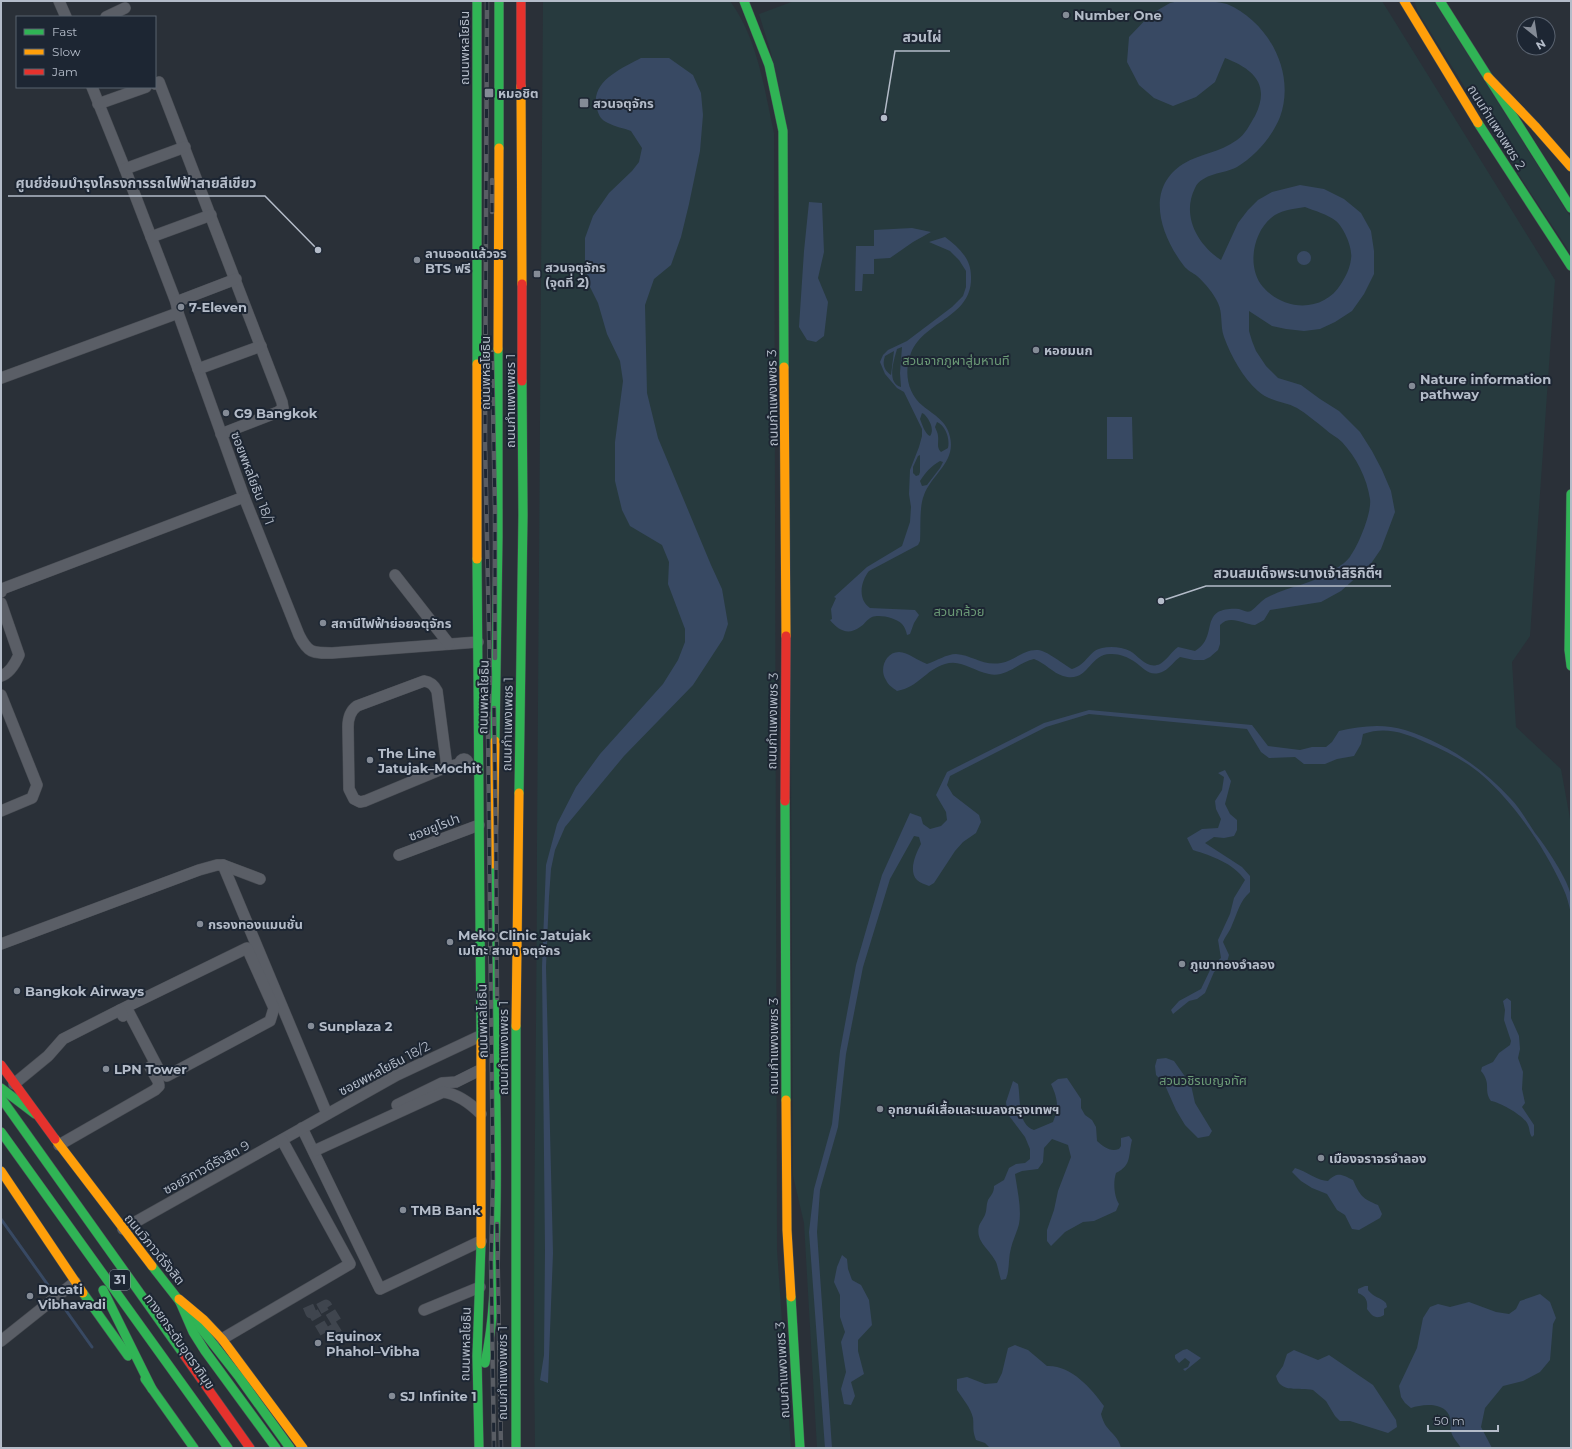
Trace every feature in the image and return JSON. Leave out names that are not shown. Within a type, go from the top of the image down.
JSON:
[{"type":"main road","name":"ถนนพหลโยธิน","points":[[477,1],[476,243],[478,642],[468,763],[479,825],[481,1114],[481,1241],[477,1392],[479,1448]]},
{"type":"main road","name":"ถนนพหลโยธิน","points":[[477,1392],[490,1342],[494,1302],[496,1162],[493,896],[498,522],[499,1]]},
{"type":"main road","name":"ถนนกำแพงเพชร 1","points":[[516,1448],[516,1044],[523,519],[521,1]]},
{"type":"main road","name":"ถนนกำแพงเพชร 3","points":[[744,1],[770,65],[783,131],[786,591],[785,784],[787,1230],[800,1448]]},
{"type":"main road","name":"ถนนกำแพงเพชร 2","points":[[1404,1],[1482,130],[1571,266]]},
{"type":"main road","name":"ถนนกำแพงเพชร 2","points":[[1440,1],[1571,208]]},
{"type":"main road","points":[[1488,77],[1535,126],[1571,167]]},
{"type":"main road","points":[[1561,155],[1571,173]]},
{"type":"main road","points":[[476,243],[498,201]]},
{"type":"main road","points":[[1571,494],[1569,612],[1569,650],[1571,666]]},
{"type":"main road","points":[[479,907],[494,945]]},
{"type":"main road","name":"ถนนวิภาวดีรังสิต","points":[[1,1065],[35,1114],[179,1299],[290,1448]]},
{"type":"main road","points":[[1,1088],[35,1114]]},
{"type":"main road","points":[[1,1098],[108,1250],[140,1279],[222,1395],[254,1445]]},
{"type":"main road","name":"ทางยกระดับอุตราภิมุข","points":[[1,1113],[240,1448]]},
{"type":"main road","name":"ทางยกระดับอุตราภิมุข","points":[[1,1132],[228,1448]]},
{"type":"main road","name":"31","points":[[1,1141],[222,1448]]},
{"type":"main road","points":[[1,1171],[75,1282],[194,1448]]},
{"type":"main road","points":[[92,1268],[152,1389]]},
{"type":"main road","points":[[179,1299],[204,1320],[222,1339],[303,1448]]},
{"type":"main road","points":[[179,1299],[193,1332],[204,1351],[276,1448]]},
{"type":"street","points":[[59,1],[66,16]]},
{"type":"street","points":[[108,16],[125,8]]},
{"type":"street","points":[[156,84],[159,82],[185,147],[280,396],[283,408],[278,412],[221,434]]},
{"type":"street","name":"ซอยพหลโยธิน 18/1","points":[[92,88],[177,307],[244,497],[299,635],[309,651],[317,653],[332,653],[478,642]]},
{"type":"street","points":[[98,104],[143,88]]},
{"type":"street","points":[[125,170],[185,147]]},
{"type":"street","points":[[151,237],[211,215]]},
{"type":"street","points":[[1,378],[177,307],[236,279]]},
{"type":"street","points":[[198,369],[261,346]]},
{"type":"street","points":[[1,592],[2,589],[244,497]]},
{"type":"street","points":[[395,575],[449,644]]},
{"type":"street","points":[[1,603],[19,655],[15,665],[4,676],[1,676]]},
{"type":"street","points":[[448,767],[437,691],[430,683],[424,680],[354,708],[348,720],[349,789],[354,799],[360,802],[448,767],[468,763]]},
{"type":"street","points":[[1,695],[37,785],[32,798],[1,811]]},
{"type":"street","name":"ซอยยูโรปา","points":[[399,855],[479,825]]},
{"type":"street","points":[[1,944],[199,870],[217,865],[224,865],[260,879]]},
{"type":"street","points":[[224,865],[327,1114]]},
{"type":"street","points":[[14,1084],[48,1056],[63,1039],[123,1009],[247,948],[274,1008],[270,1022],[168,1076],[160,1072],[123,1009]]},
{"type":"street","points":[[59,1145],[149,1094],[158,1086],[158,1081],[123,1009]]},
{"type":"street","name":"ซอยพหลโยธิน 18/2","points":[[302,1128],[397,1075],[480,1036]]},
{"type":"street","points":[[313,1148],[442,1083],[456,1082],[480,1070]]},
{"type":"street","points":[[454,1095],[451,1088],[456,1082]]},
{"type":"street","points":[[313,1148],[443,1092],[454,1095],[473,1106],[481,1114]]},
{"type":"street","points":[[302,1128],[380,1289],[481,1241]]},
{"type":"street","name":"ซอยวิภาวดีรังสิต 9","points":[[123,1229],[302,1128]]},
{"type":"street","points":[[222,1339],[350,1264],[282,1140]]},
{"type":"street","points":[[1,1341],[75,1282]]},
{"type":"street","points":[[424,1310],[480,1287]]},
{"type":"green space","name":"สวนจตุจักร","points":[[543,1],[730,1],[740,16],[754,48],[763,81],[774,133],[777,1250],[791,1448],[535,1448],[534,1221]]},
{"type":"green space","points":[[794,1],[1382,1],[1555,280],[1530,636],[1512,662],[1516,727],[1561,769],[1571,824],[1571,1448],[817,1448],[804,1223],[793,1176],[788,133],[771,53],[759,14]]},
{"type":"green space","points":[[1414,1],[1434,1],[1571,218],[1571,254],[1528,189],[1418,12]]},
{"type":"water","points":[[1179,1],[1216,2],[1227,4],[1242,12],[1255,23],[1266,36],[1275,51],[1281,67],[1284,83],[1284,100],[1280,117],[1268,139],[1244,163],[1232,169],[1203,179],[1195,188],[1191,199],[1191,219],[1194,229],[1205,246],[1221,260],[1238,223],[1258,200],[1272,192],[1300,185],[1324,189],[1344,199],[1361,213],[1371,231],[1374,251],[1374,274],[1364,294],[1352,311],[1335,322],[1320,329],[1304,331],[1272,326],[1249,311],[1249,331],[1256,351],[1266,366],[1278,378],[1301,385],[1339,411],[1360,432],[1372,451],[1391,491],[1395,512],[1381,549],[1370,565],[1341,591],[1321,602],[1270,610],[1264,620],[1255,625],[1237,620],[1228,620],[1224,622],[1220,625],[1220,644],[1218,650],[1204,660],[1194,660],[1180,657],[1166,670],[1155,674],[1148,672],[1124,656],[1115,654],[1104,655],[1093,662],[1084,672],[1078,676],[1072,677],[1059,675],[1034,659],[1007,672],[995,675],[983,673],[962,664],[951,663],[932,670],[911,686],[897,691],[887,682],[884,676],[883,667],[890,655],[899,652],[906,653],[927,664],[945,656],[956,654],[994,664],[1006,662],[1028,651],[1038,650],[1050,655],[1072,669],[1081,664],[1097,650],[1105,647],[1113,647],[1130,651],[1147,664],[1160,664],[1178,647],[1195,651],[1201,646],[1205,641],[1214,616],[1218,612],[1225,609],[1239,609],[1249,612],[1263,600],[1276,593],[1310,582],[1327,574],[1350,557],[1361,536],[1369,512],[1370,499],[1364,476],[1352,454],[1342,442],[1308,415],[1297,408],[1263,395],[1247,380],[1230,352],[1224,337],[1220,307],[1212,292],[1197,276],[1184,266],[1169,241],[1163,227],[1160,213],[1160,199],[1163,186],[1171,174],[1190,160],[1224,148],[1240,138],[1255,116],[1261,95],[1260,86],[1251,73],[1244,67],[1225,58],[1215,82],[1196,97],[1173,106],[1154,98],[1139,85],[1127,62],[1129,37],[1151,14],[1170,3]],"holes":[[[1305,207],[1329,216],[1339,224],[1345,233],[1351,249],[1351,254],[1348,272],[1334,293],[1325,300],[1315,304],[1304,305],[1282,301],[1272,295],[1258,280],[1253,261],[1259,233],[1271,218],[1278,213],[1287,210]]]},
{"type":"water","points":[[641,58],[669,58],[693,75],[701,93],[703,115],[700,151],[681,237],[671,265],[654,279],[645,305],[647,393],[658,438],[722,589],[728,624],[723,639],[693,685],[624,756],[565,827],[555,850],[551,869],[546,967],[553,1253],[548,1383],[540,1380],[544,1355],[545,1250],[542,967],[546,865],[557,824],[576,787],[600,754],[663,684],[678,660],[685,642],[685,629],[668,584],[669,562],[662,545],[630,526],[622,510],[615,481],[615,442],[623,381],[620,361],[607,334],[598,303],[589,285],[585,265],[585,238],[593,216],[609,193],[632,171],[639,162],[642,148],[631,131],[604,121],[601,118],[597,109],[596,99],[598,91],[609,77],[625,66]]},
{"type":"water","points":[[809,202],[822,203],[824,252],[818,278],[828,302],[824,336],[816,342],[807,340],[799,327]]},
{"type":"water","points":[[912,228],[931,232],[890,258],[874,259],[874,274],[863,274],[862,291],[855,291],[856,246],[874,246],[874,230]]},
{"type":"water","points":[[945,237],[955,245],[966,258],[969,264],[971,276],[969,290],[964,302],[955,311],[924,334],[916,344],[910,356],[907,370],[909,383],[914,396],[923,406],[940,419],[946,427],[950,437],[950,454],[947,461],[932,481],[922,500],[920,541],[918,545],[869,571],[862,585],[863,600],[870,608],[915,610],[919,615],[910,634],[907,635],[902,624],[892,618],[883,616],[875,616],[870,618],[856,630],[844,631],[836,627],[830,620],[832,619],[831,609],[836,598],[834,597],[867,567],[902,546],[910,522],[910,470],[922,436],[922,429],[904,392],[897,388],[885,374],[880,362],[883,355],[888,350],[907,341],[952,307],[963,296],[966,287],[966,271],[959,260],[950,251],[929,242]],"holes":[[[902,347],[900,373],[901,387],[896,385],[892,376],[897,349]],[[894,351],[891,375],[884,367],[885,356]],[[922,413],[931,424],[932,430],[930,436],[925,431],[920,419]],[[937,422],[943,426],[948,437],[948,448],[941,452],[935,427]],[[920,455],[919,475],[916,476],[913,473],[913,467],[918,456]],[[940,461],[943,462],[927,485],[922,486],[920,481],[934,465]]]},
{"type":"water","points":[[1301,251],[1307,251],[1311,255],[1311,261],[1307,265],[1301,265],[1297,261],[1297,255]]},
{"type":"water","points":[[1107,417],[1132,417],[1133,459],[1107,459]]},
{"type":"water","points":[[1089,710],[1252,725],[1268,746],[1300,750],[1312,747],[1326,747],[1332,742],[1339,731],[1363,727],[1388,726],[1420,735],[1448,749],[1475,766],[1514,802],[1545,846],[1566,882],[1571,896],[1571,914],[1568,901],[1556,873],[1528,827],[1506,799],[1482,775],[1456,757],[1419,739],[1395,732],[1380,731],[1363,734],[1361,744],[1354,756],[1337,759],[1325,764],[1304,764],[1295,757],[1269,758],[1261,752],[1247,729],[1089,714],[1046,727],[950,776],[947,785],[953,795],[979,815],[981,822],[976,833],[963,842],[955,851],[934,883],[929,886],[918,881],[914,876],[914,862],[921,844],[919,837],[914,836],[890,879],[863,967],[846,1054],[838,1127],[820,1190],[817,1232],[832,1448],[825,1448],[809,1232],[814,1189],[832,1124],[840,1051],[856,965],[882,875],[910,813],[921,817],[923,824],[930,829],[941,826],[947,820],[946,812],[936,795],[947,772],[1044,723]]},
{"type":"water","points":[[1225,770],[1231,781],[1225,804],[1230,814],[1237,820],[1237,830],[1234,836],[1224,838],[1214,837],[1205,843],[1242,867],[1250,876],[1250,892],[1241,903],[1223,942],[1229,955],[1227,962],[1214,972],[1205,993],[1197,999],[1189,1001],[1173,1014],[1171,1010],[1179,1001],[1201,989],[1212,966],[1221,958],[1218,940],[1230,914],[1234,898],[1245,880],[1234,869],[1222,861],[1193,850],[1187,838],[1202,829],[1218,828],[1221,819],[1216,809],[1215,801],[1222,790],[1224,777],[1218,773]]},
{"type":"water","points":[[1507,998],[1511,1001],[1511,1018],[1519,1036],[1520,1049],[1518,1058],[1523,1072],[1522,1089],[1525,1103],[1522,1107],[1534,1125],[1534,1135],[1532,1137],[1528,1125],[1523,1118],[1506,1107],[1491,1101],[1488,1094],[1486,1080],[1481,1071],[1482,1067],[1493,1062],[1499,1053],[1510,1045],[1511,1041],[1504,1020],[1505,1010],[1503,1001]]},
{"type":"water","points":[[1166,1058],[1174,1061],[1191,1085],[1195,1103],[1212,1131],[1209,1136],[1198,1138],[1185,1125],[1176,1110],[1164,1083],[1156,1075],[1155,1066],[1157,1059]]},
{"type":"water","points":[[1067,1078],[1081,1099],[1081,1108],[1085,1115],[1092,1120],[1096,1127],[1097,1141],[1105,1147],[1116,1150],[1121,1146],[1121,1138],[1129,1136],[1132,1140],[1127,1163],[1125,1167],[1116,1173],[1115,1177],[1115,1193],[1119,1204],[1116,1211],[1094,1221],[1083,1222],[1065,1232],[1051,1246],[1047,1241],[1047,1230],[1054,1210],[1058,1191],[1071,1157],[1068,1145],[1052,1139],[1044,1148],[1043,1162],[1038,1169],[1022,1171],[1015,1174],[1020,1218],[1010,1252],[1009,1267],[1006,1279],[1001,1280],[996,1262],[979,1237],[979,1226],[985,1215],[987,1202],[993,1192],[994,1186],[1004,1180],[1009,1168],[1016,1164],[1025,1163],[1030,1159],[1030,1149],[1025,1137],[1007,1113],[1006,1102],[1013,1081],[1018,1084],[1022,1117],[1025,1123],[1034,1130],[1053,1122],[1057,1103],[1051,1084],[1058,1079]]},
{"type":"water","points":[[1295,1168],[1324,1181],[1328,1181],[1337,1175],[1353,1180],[1362,1196],[1378,1205],[1382,1214],[1380,1218],[1359,1230],[1352,1229],[1345,1215],[1337,1210],[1327,1194],[1312,1188],[1301,1181],[1292,1172]]},
{"type":"water","points":[[842,1255],[847,1259],[848,1269],[852,1280],[861,1285],[869,1300],[872,1325],[858,1340],[858,1351],[864,1374],[851,1382],[855,1396],[851,1405],[844,1404],[841,1389],[846,1372],[841,1342],[845,1332],[840,1317],[840,1295],[834,1282],[837,1267]]},
{"type":"water","points":[[1368,1286],[1368,1290],[1372,1295],[1386,1303],[1387,1307],[1384,1309],[1384,1315],[1376,1317],[1367,1309],[1366,1299],[1358,1293],[1358,1289]]},
{"type":"water","points":[[1540,1294],[1550,1302],[1556,1318],[1553,1324],[1550,1360],[1540,1372],[1523,1381],[1503,1386],[1485,1408],[1481,1427],[1492,1448],[1461,1448],[1454,1438],[1449,1415],[1446,1411],[1432,1405],[1411,1408],[1405,1403],[1401,1397],[1399,1386],[1417,1348],[1423,1318],[1430,1307],[1438,1304],[1450,1307],[1469,1302],[1496,1312],[1509,1314],[1516,1309],[1520,1301]]},
{"type":"water","points":[[1015,1345],[1028,1350],[1047,1366],[1064,1369],[1072,1373],[1087,1385],[1104,1406],[1101,1414],[1103,1420],[1117,1439],[1121,1448],[990,1448],[985,1443],[976,1440],[972,1414],[957,1390],[957,1379],[967,1377],[985,1384],[997,1383],[1002,1373],[1008,1348]]},
{"type":"water","points":[[1187,1349],[1201,1358],[1185,1371],[1183,1369],[1188,1367],[1190,1362],[1185,1358],[1179,1363],[1175,1358],[1175,1355]]},
{"type":"water","points":[[1294,1350],[1318,1360],[1329,1355],[1373,1385],[1396,1420],[1397,1427],[1388,1433],[1350,1421],[1340,1421],[1335,1416],[1326,1401],[1313,1390],[1286,1388],[1278,1382],[1276,1376],[1283,1366],[1287,1354]]},
{"type":"waterway","points":[[1,1219],[92,1347]]},
{"type":"tunnel","points":[[308,1306],[311,1313],[326,1305],[339,1326],[326,1334],[313,1312]]},
{"type":"railway","points":[[487,1],[485,444],[490,679],[488,731],[493,1178],[491,1261],[494,1448]]},
{"type":"railway","points":[[492,180],[492,212]]},
{"type":"railway","points":[[492,352],[495,510],[495,658]]},
{"type":"railway","points":[[494,708],[497,998]]},
{"type":"railway","points":[[497,1224],[501,1448]]},
{"type":"traffic: fast","points":[[477,1],[477,364]]},
{"type":"traffic: fast","points":[[499,1],[499,148]]},
{"type":"traffic: fast","points":[[744,1],[769,65],[783,131],[784,367]]},
{"type":"traffic: fast","points":[[1440,1],[1571,208]]},
{"type":"traffic: fast","points":[[1478,123],[1571,266]]},
{"type":"traffic: fast","points":[[495,741],[498,538],[498,349]]},
{"type":"traffic: fast","points":[[519,793],[523,515],[522,381]]},
{"type":"traffic: fast","points":[[1571,494],[1569,650],[1571,666]]},
{"type":"traffic: fast","points":[[477,559],[481,1042]]},
{"type":"traffic: fast","points":[[785,801],[786,1100]]},
{"type":"traffic: fast","points":[[485,1363],[489,1344],[493,1306],[495,1248],[496,1123],[493,864]]},
{"type":"traffic: fast","points":[[516,1026],[516,1448]]},
{"type":"traffic: fast","points":[[1,1088],[35,1114]]},
{"type":"traffic: fast","points":[[1,1098],[184,1355]]},
{"type":"traffic: fast","points":[[1,1132],[228,1448]]},
{"type":"traffic: fast","points":[[479,1448],[477,1356],[481,1244]]},
{"type":"traffic: fast","points":[[152,1266],[239,1377],[290,1448]]},
{"type":"traffic: fast","points":[[103,1290],[152,1389]]},
{"type":"traffic: fast","points":[[83,1293],[128,1356]]},
{"type":"traffic: fast","points":[[791,1297],[800,1448]]},
{"type":"traffic: fast","points":[[180,1302],[193,1332],[205,1351],[276,1448]]},
{"type":"traffic: fast","points":[[145,1379],[194,1448]]},
{"type":"traffic: slow","points":[[1404,1],[1478,123]]},
{"type":"traffic: slow","points":[[1488,77],[1535,126],[1571,167]]},
{"type":"traffic: slow","points":[[521,86],[522,284]]},
{"type":"traffic: slow","points":[[498,349],[499,148]]},
{"type":"traffic: slow","points":[[477,364],[477,559]]},
{"type":"traffic: slow","points":[[784,367],[786,636]]},
{"type":"traffic: slow","points":[[493,864],[495,741]]},
{"type":"traffic: slow","points":[[516,1026],[519,793]]},
{"type":"traffic: slow","points":[[481,1042],[481,1244]]},
{"type":"traffic: slow","points":[[786,1100],[787,1230],[791,1297]]},
{"type":"traffic: slow","points":[[55,1139],[152,1266]]},
{"type":"traffic: slow","points":[[1,1171],[83,1293]]},
{"type":"traffic: slow","points":[[179,1299],[204,1320],[222,1339],[303,1448]]},
{"type":"traffic: jam","points":[[521,1],[521,86]]},
{"type":"traffic: jam","points":[[522,284],[522,381]]},
{"type":"traffic: jam","points":[[785,801],[786,636]]},
{"type":"traffic: jam","points":[[1,1065],[55,1139]]},
{"type":"traffic: jam","points":[[184,1355],[250,1448]]},
{"type":"place","name":"Number One","points":[[1066,15]]},
{"type":"place","name":"หมอชิต","points":[[489,93]]},
{"type":"place","name":"สวนจตุจักร","points":[[584,103]]},
{"type":"place","name":"สวนไผ่","points":[[884,118]]},
{"type":"place","name":"ศูนย์ซ่อมบำรุงโครงการรถไฟฟ้าสายสีเขียว","points":[[318,250]]},
{"type":"place","name":"ลานจอดแล้วจร BTS ฟรี","points":[[417,260]]},
{"type":"place","name":"สวนจตุจักร (จุดที่ 2)","points":[[537,274]]},
{"type":"place","name":"7-Eleven","points":[[181,307]]},
{"type":"place","name":"หอชมนก","points":[[1036,350]]},
{"type":"place","name":"Nature information pathway","points":[[1412,386]]},
{"type":"place","name":"G9 Bangkok","points":[[226,413]]},
{"type":"place","name":"สวนสมเด็จพระนางเจ้าสิริกิติ์ฯ","points":[[1161,601]]},
{"type":"place","name":"สถานีไฟฟ้าย่อยจตุจักร","points":[[323,623]]},
{"type":"place","name":"The Line Jatujak–Mochit","points":[[370,760]]},
{"type":"place","name":"กรองทองแมนชั่น","points":[[200,924]]},
{"type":"place","name":"Meko Clinic Jatujak เมโกะ สาขา จตุจักร","points":[[450,942]]},
{"type":"place","name":"ภูเขาทองจำลอง","points":[[1182,964]]},
{"type":"place","name":"Bangkok Airways","points":[[17,991]]},
{"type":"place","name":"Sunplaza 2","points":[[311,1026]]},
{"type":"place","name":"LPN Tower","points":[[106,1069]]},
{"type":"place","name":"อุทยานผีเสื้อและแมลงกรุงเทพฯ","points":[[880,1109]]},
{"type":"place","name":"เมืองจราจรจำลอง","points":[[1321,1158]]},
{"type":"place","name":"TMB Bank","points":[[403,1210]]},
{"type":"place","name":"Ducati Vibhavadi","points":[[30,1296]]},
{"type":"place","name":"Equinox Phahol–Vibha","points":[[318,1343]]},
{"type":"place","name":"SJ Infinite 1","points":[[392,1396]]},
{"type":"park label","name":"สวนจากภูผาสู่มหานที","points":[[956,360]]},
{"type":"park label","name":"สวนกล้วย","points":[[959,611]]},
{"type":"park label","name":"สวนวชิรเบญจทัศ","points":[[1203,1080]]}]
